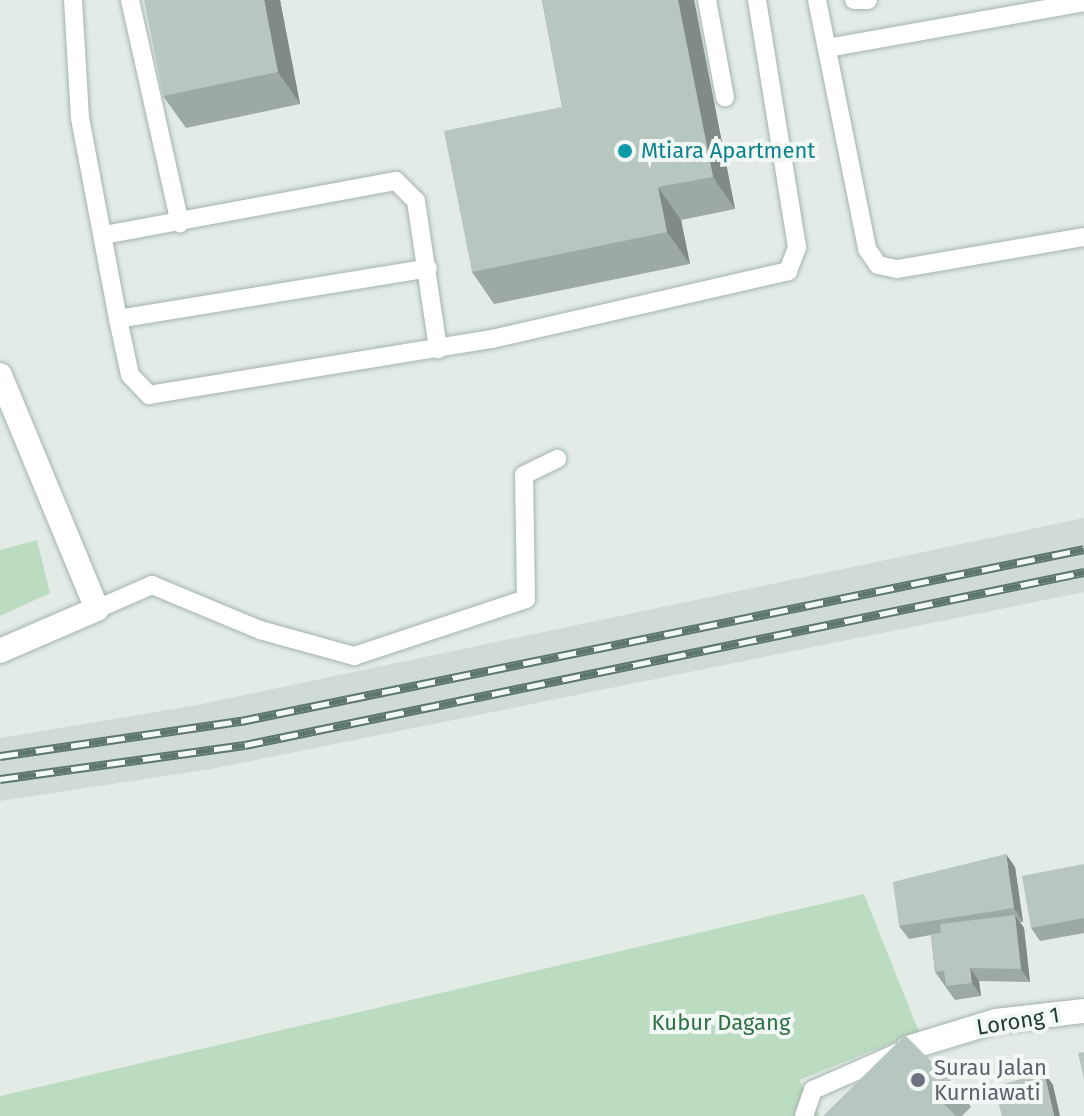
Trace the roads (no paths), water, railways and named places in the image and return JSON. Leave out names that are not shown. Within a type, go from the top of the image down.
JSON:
[{"type":"street","points":[[0,375],[97,609],[0,651]]},
{"type":"street","name":"Lorong 1","points":[[908,1048],[996,1021],[1084,1011]]},
{"type":"lane","points":[[73,0],[80,118],[118,319],[133,384],[149,395],[438,349],[788,271],[797,247],[757,0]]},
{"type":"lane","points":[[130,0],[180,223]]},
{"type":"lane","points":[[707,0],[725,97]]},
{"type":"lane","points":[[817,0],[867,249],[878,265],[897,269],[1084,237]]},
{"type":"lane","points":[[854,0],[868,0]]},
{"type":"lane","points":[[827,48],[1084,2]]},
{"type":"lane","points":[[104,235],[396,181],[416,201],[438,349]]},
{"type":"lane","points":[[118,319],[428,268]]},
{"type":"lane","points":[[97,609],[152,585],[260,630],[354,656],[526,599],[524,475],[557,459]]},
{"type":"lane","points":[[804,1116],[813,1090],[908,1048]]},
{"type":"railway","points":[[0,756],[241,721],[1084,549]]},
{"type":"railway","points":[[0,779],[245,745],[1084,572]]},
{"type":"place","name":"Mtiara Apartment","points":[[625,151]]},
{"type":"place","name":"Surau Jalan Kurniawati","points":[[918,1080]]},
{"type":"park label","name":"Kubur Dagang","points":[[721,1023]]}]
